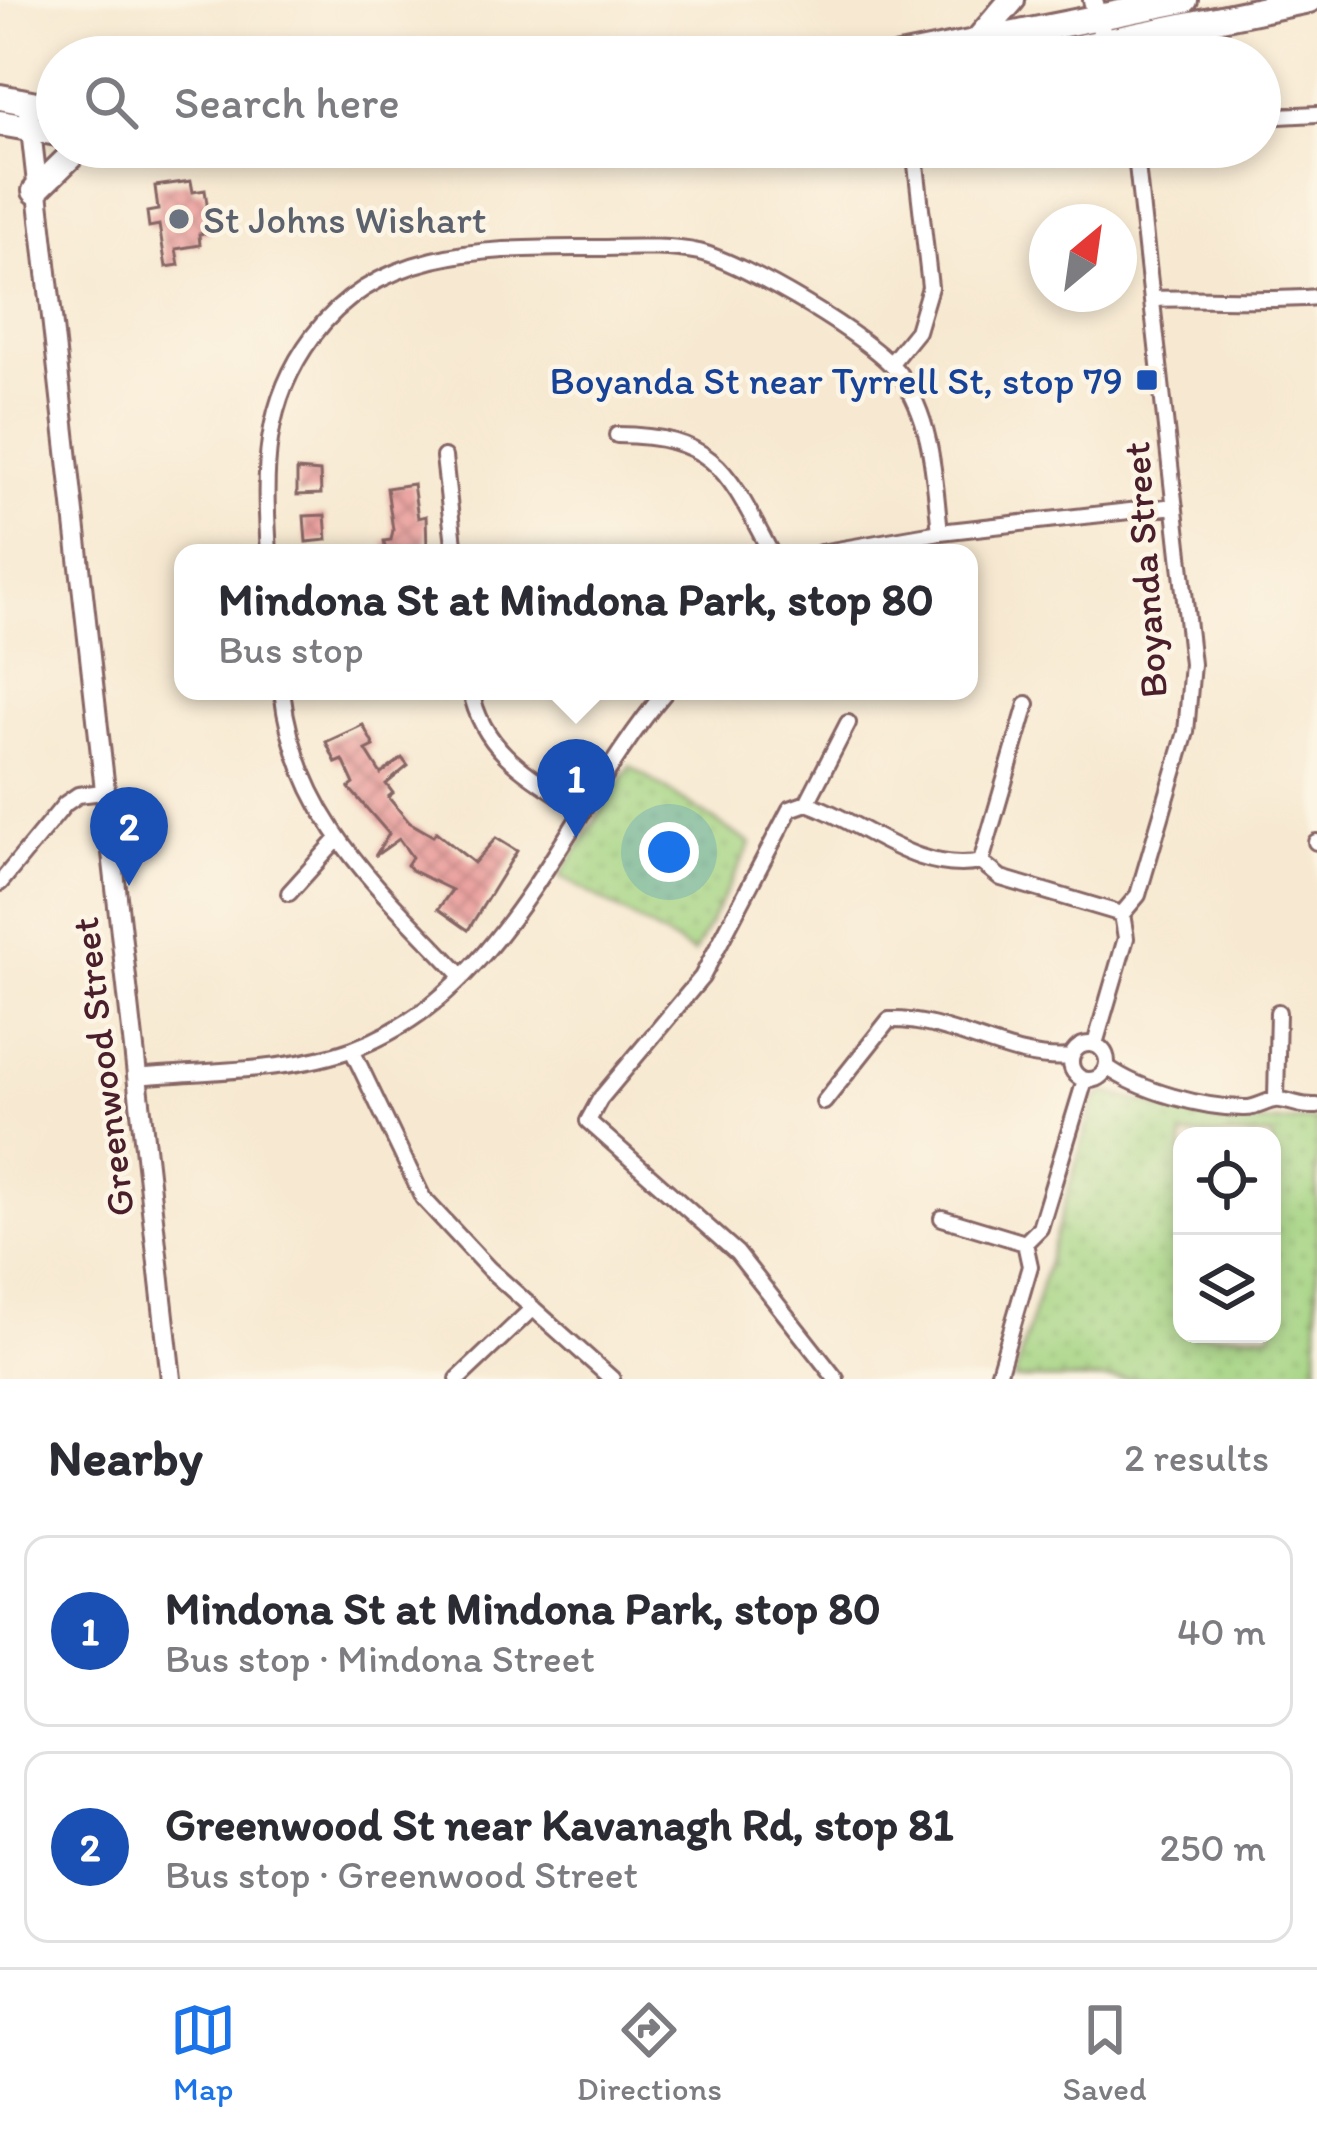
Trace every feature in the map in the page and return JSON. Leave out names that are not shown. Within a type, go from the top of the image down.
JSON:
[{"type":"highway","points":[[981,36],[1012,0]]},
{"type":"highway","points":[[1113,28],[1185,0]]},
{"type":"highway","points":[[1029,36],[1189,26],[1309,4]]},
{"type":"highway","points":[[1179,36],[1189,26]]},
{"type":"highway","points":[[0,97],[36,104]]},
{"type":"highway","points":[[0,123],[36,131]]},
{"type":"highway","points":[[35,191],[59,168]]},
{"type":"street","name":"Greenwood Street","points":[[28,103],[171,1379]]},
{"type":"street","points":[[1281,116],[1317,114]]},
{"type":"street","points":[[891,363],[928,308],[916,168]]},
{"type":"street","name":"Boyanda Street","points":[[1095,1045],[1126,938],[1122,914],[1138,895],[1191,695],[1137,168]]},
{"type":"street","points":[[269,544],[265,451],[271,415],[290,371],[316,332],[347,302],[426,261],[469,249],[697,252],[746,269],[891,363],[924,419],[940,532]]},
{"type":"street","points":[[1152,299],[1216,297],[1252,303],[1317,297]]},
{"type":"street","points":[[616,435],[682,441],[719,463],[766,544]]},
{"type":"street","points":[[444,457],[454,544]]},
{"type":"street","points":[[871,544],[1175,506]]},
{"type":"street","points":[[284,700],[298,770],[336,842],[462,976]]},
{"type":"street","points":[[474,700],[483,730],[495,748],[581,809]]},
{"type":"street","points":[[136,1077],[352,1050],[404,1024],[462,976],[513,914],[660,700]]},
{"type":"street","points":[[981,862],[1027,704]]},
{"type":"street","points":[[836,1379],[737,1253],[588,1121],[702,977],[780,824],[790,809],[807,803],[848,723]]},
{"type":"street","points":[[0,884],[64,804],[78,795],[103,792]]},
{"type":"street","points":[[807,803],[912,853],[954,864],[981,862],[1001,878],[1122,914]]},
{"type":"street","points":[[289,893],[300,874],[336,842]]},
{"type":"street","points":[[1276,1098],[1278,1012]]},
{"type":"street","points":[[824,1102],[890,1020],[928,1023],[1046,1060],[1071,1058]]},
{"type":"street","points":[[1107,1067],[1101,1076],[1085,1080],[1075,1074],[1071,1058],[1078,1047],[1095,1045],[1104,1051],[1107,1067],[1121,1078],[1182,1097],[1243,1109],[1276,1098],[1300,1107],[1317,1106]]},
{"type":"street","points":[[352,1050],[424,1198],[533,1308],[612,1379]]},
{"type":"street","points":[[1025,1243],[1040,1228],[1085,1080]]},
{"type":"street","points":[[942,1218],[1025,1243]]},
{"type":"street","points":[[997,1379],[1030,1266],[1025,1243]]},
{"type":"street","points":[[458,1379],[533,1308]]},
{"type":"green space","points":[[630,766],[751,844],[694,953],[560,876]]},
{"type":"green space","points":[[1105,1092],[1228,1125],[1317,1120],[1317,1379],[1014,1379],[1095,1099]]},
{"type":"building","name":"St Johns Wishart","points":[[191,181],[193,192],[205,190],[211,232],[199,234],[200,245],[176,249],[179,265],[166,267],[159,225],[149,227],[147,212],[158,210],[155,186]]},
{"type":"building","points":[[297,470],[320,472],[321,494],[297,495]]},
{"type":"building","points":[[413,484],[418,518],[426,516],[427,544],[384,544],[393,530],[387,488]]},
{"type":"building","points":[[325,515],[327,540],[306,542],[304,516]]},
{"type":"building","points":[[363,725],[374,746],[366,750],[381,774],[402,758],[408,766],[386,784],[393,793],[388,797],[409,822],[433,836],[436,832],[474,863],[496,838],[517,851],[468,930],[438,909],[452,890],[411,870],[407,865],[412,857],[399,839],[375,856],[389,834],[349,788],[354,784],[343,760],[336,763],[326,742]]},
{"type":"place","name":"St Johns Wishart","points":[[179,219]]},
{"type":"place","name":"Boyanda St near Tyrrell St, stop 79","points":[[1147,380]]},
{"type":"place","name":"Mindona St at Mindona Park, stop 80","points":[[576,838]]},
{"type":"place","name":"Greenwood St near Kavanagh Rd, stop 81","points":[[129,886]]}]
